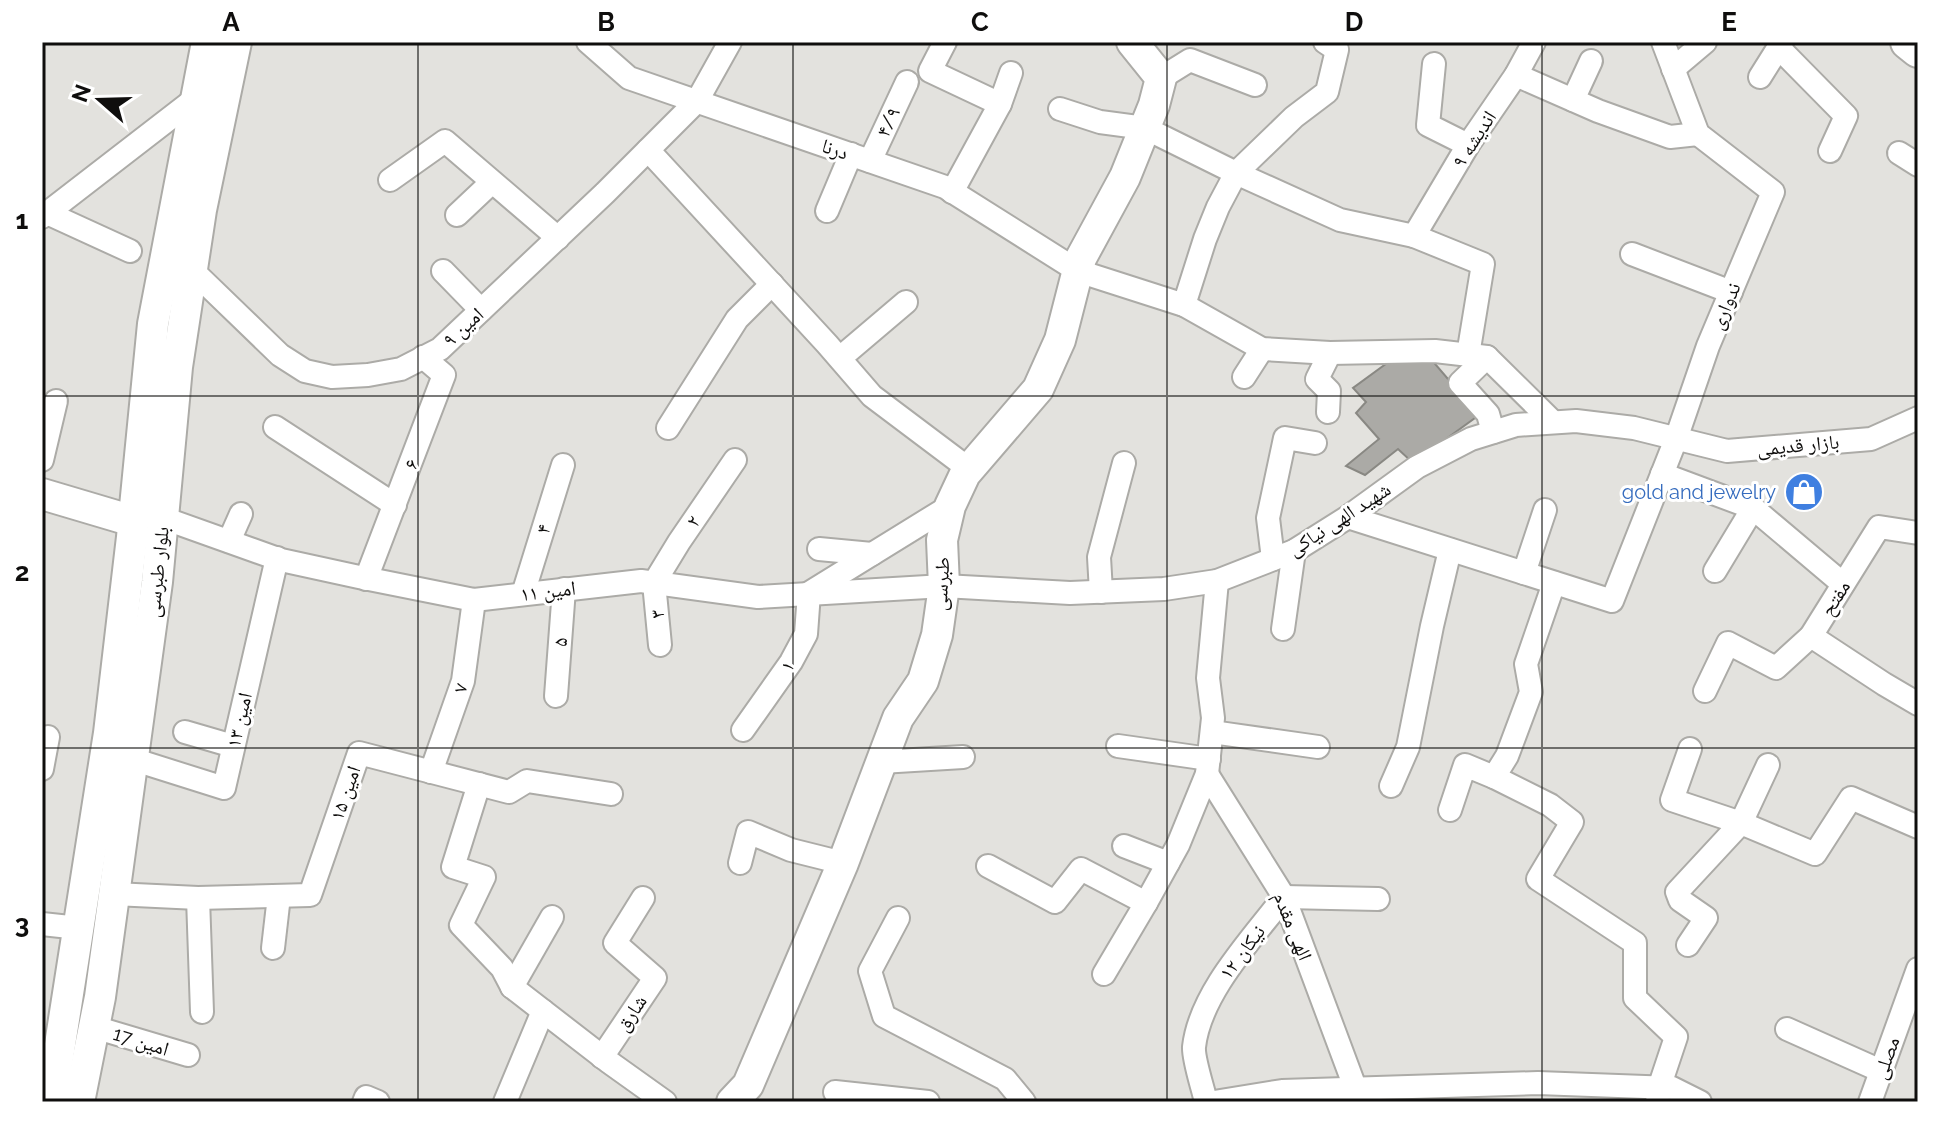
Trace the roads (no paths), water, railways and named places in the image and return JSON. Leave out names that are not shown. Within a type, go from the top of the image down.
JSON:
[{"type":"main road","name":"بلوار طبرسی","points":[[79,1102],[100,997],[157,582],[148,519],[153,324],[207,42]]},
{"type":"main road","name":"بلوار طبرسی","points":[[49,1085],[79,928],[109,733],[177,367],[201,210],[236,42]]},
{"type":"main road","points":[[1132,42],[1161,78]]},
{"type":"main road","points":[[1908,42],[1918,50]]},
{"type":"main road","name":"طبرسی","points":[[732,1102],[748,1085],[843,863],[898,718],[923,681],[937,635],[944,586],[942,540],[950,506],[965,474],[1038,389],[1060,340],[1081,258],[1125,177],[1154,105],[1161,78]]},
{"type":"main road","points":[[42,494],[148,519]]},
{"type":"street","name":"درنا","points":[[588,42],[610,50],[629,78],[945,187],[1078,271],[1184,305],[1262,349]]},
{"type":"street","name":"امین ۹","points":[[192,270],[280,355],[305,371],[332,377],[401,369],[440,349],[648,150],[697,101],[730,42]]},
{"type":"street","points":[[945,42],[930,71],[1000,104]]},
{"type":"street","points":[[1184,305],[1205,239],[1236,173],[1294,117],[1327,92],[1337,50],[1325,42]]},
{"type":"street","name":"اندیشه ۹","points":[[1414,236],[1534,42]]},
{"type":"street","points":[[1516,75],[1670,137],[1698,134],[1663,42]]},
{"type":"street","points":[[1673,69],[1705,42]]},
{"type":"street","points":[[1760,77],[1780,45],[1846,116],[1830,151]]},
{"type":"street","points":[[1161,78],[1190,60],[1255,85]]},
{"type":"street","points":[[1573,100],[1591,61]]},
{"type":"street","points":[[1434,64],[1428,125],[1468,145]]},
{"type":"street","points":[[952,192],[1000,104],[1011,73]]},
{"type":"street","name":"۴/۹","points":[[827,211],[907,82]]},
{"type":"street","points":[[130,251],[45,215],[196,98]]},
{"type":"street","points":[[1060,109],[1100,122],[1145,128],[1340,220],[1414,236],[1483,264],[1478,356],[1460,383],[1488,414],[1493,432]]},
{"type":"street","name":"ندواری","points":[[1554,583],[1612,601],[1676,439],[1708,346],[1773,192],[1698,134]]},
{"type":"street","points":[[390,180],[445,141],[558,238]]},
{"type":"street","points":[[648,150],[872,396],[969,469]]},
{"type":"street","points":[[457,215],[492,182]]},
{"type":"street","points":[[1632,254],[1731,292]]},
{"type":"street","points":[[443,271],[481,310]]},
{"type":"street","points":[[668,428],[737,319],[772,284]]},
{"type":"street","points":[[840,358],[906,302]]},
{"type":"street","points":[[1244,377],[1262,349],[1330,353],[1435,351],[1478,356],[1553,422]]},
{"type":"street","points":[[1328,412],[1329,391],[1317,379],[1330,353]]},
{"type":"street","name":"۶","points":[[366,579],[444,375],[423,357]]},
{"type":"street","points":[[42,460],[56,401]]},
{"type":"street","name":"بازار قدیمی","points":[[1676,439],[1727,451],[1871,439],[1918,418]]},
{"type":"street","name":"شهید الهی نیاکی","points":[[944,586],[1070,593],[1164,589],[1217,581],[1283,555],[1348,517],[1417,467],[1471,439],[1493,432],[1516,425],[1576,421],[1634,428],[1676,439]]},
{"type":"street","points":[[275,427],[395,505]]},
{"type":"street","points":[[1283,629],[1283,555],[1268,518],[1285,438],[1315,443]]},
{"type":"street","name":"۲","points":[[654,583],[735,460]]},
{"type":"street","points":[[1101,592],[1099,557],[1124,463]]},
{"type":"street","name":"۴","points":[[523,594],[563,465]]},
{"type":"street","points":[[1662,474],[1753,508],[1843,584]]},
{"type":"street","points":[[809,593],[950,506]]},
{"type":"street","points":[[1715,571],[1753,508]]},
{"type":"street","points":[[1524,573],[1545,510]]},
{"type":"street","points":[[229,541],[241,514]]},
{"type":"street","points":[[1348,517],[1554,583],[1526,664],[1531,692],[1507,756],[1494,777]]},
{"type":"street","name":"امین ۱۱","points":[[148,519],[277,558],[474,600],[641,581],[758,597],[944,586]]},
{"type":"street","name":"مفتح","points":[[1918,533],[1879,527],[1811,636],[1918,704]]},
{"type":"street","points":[[819,549],[872,554]]},
{"type":"street","points":[[1391,786],[1408,747],[1450,550]]},
{"type":"street","name":"امین ۱۳","points":[[132,759],[224,788],[277,558]]},
{"type":"street","points":[[1104,974],[1178,845],[1208,766],[1213,718],[1208,678],[1217,581]]},
{"type":"street","name":"۳","points":[[654,583],[660,645]]},
{"type":"street","name":"۵","points":[[556,696],[564,589]]},
{"type":"street","name":"۱","points":[[743,730],[791,662],[806,634],[809,593]]},
{"type":"street","name":"۷","points":[[431,772],[463,681],[474,600]]},
{"type":"street","points":[[1705,691],[1728,643],[1776,668],[1811,636]]},
{"type":"street","points":[[185,732],[233,746]]},
{"type":"street","points":[[1212,732],[1318,747]]},
{"type":"street","points":[[42,769],[48,737]]},
{"type":"street","points":[[1118,746],[1208,766]]},
{"type":"street","points":[[1690,749],[1672,800],[1741,823],[1815,854],[1851,798],[1918,827]]},
{"type":"street","name":"امین ۱۵","points":[[114,894],[198,898],[310,895],[359,753],[509,792],[527,781],[611,794]]},
{"type":"street","points":[[881,762],[963,757]]},
{"type":"street","points":[[1450,810],[1465,765],[1550,805],[1572,822],[1538,879],[1635,943],[1635,998],[1676,1037],[1658,1095]]},
{"type":"street","points":[[1688,945],[1706,918],[1680,900],[1677,892],[1741,823],[1768,765]]},
{"type":"street","name":"الهی مقدم","points":[[1208,766],[1284,897],[1356,1090]]},
{"type":"street","points":[[479,784],[453,867],[484,877],[461,925],[502,968],[512,987],[665,1102]]},
{"type":"street","points":[[740,863],[748,832],[791,850],[843,863]]},
{"type":"street","points":[[1124,846],[1168,863]]},
{"type":"street","points":[[988,866],[1055,902],[1081,869],[1146,903]]},
{"type":"street","points":[[273,948],[279,896]]},
{"type":"street","points":[[1284,897],[1378,899]]},
{"type":"street","name":"نیکان ۱۲","points":[[1206,1102],[1193,1049],[1202,1016],[1217,986],[1284,897]]},
{"type":"street","points":[[198,898],[202,1012]]},
{"type":"street","name":"شارق","points":[[602,1057],[655,978],[615,943],[643,898]]},
{"type":"street","points":[[512,987],[552,917]]},
{"type":"street","points":[[898,918],[870,971],[884,1016],[1005,1079],[1024,1102]]},
{"type":"street","points":[[42,924],[79,928]]},
{"type":"street","name":"مصلی","points":[[1870,1102],[1918,969]]},
{"type":"street","points":[[505,1102],[543,1011]]},
{"type":"street","name":"امین 17","points":[[94,1027],[188,1055]]},
{"type":"street","points":[[1787,1029],[1881,1071]]},
{"type":"street","points":[[1224,1101],[1356,1090],[1433,1095],[1538,1083],[1658,1095],[1672,1088],[1700,1102]]},
{"type":"street","points":[[835,1092],[928,1102]]},
{"type":"street","points":[[364,1102],[366,1097],[378,1102]]},
{"type":"place","name":"gold and jewelry","points":[[1804,492]]}]
